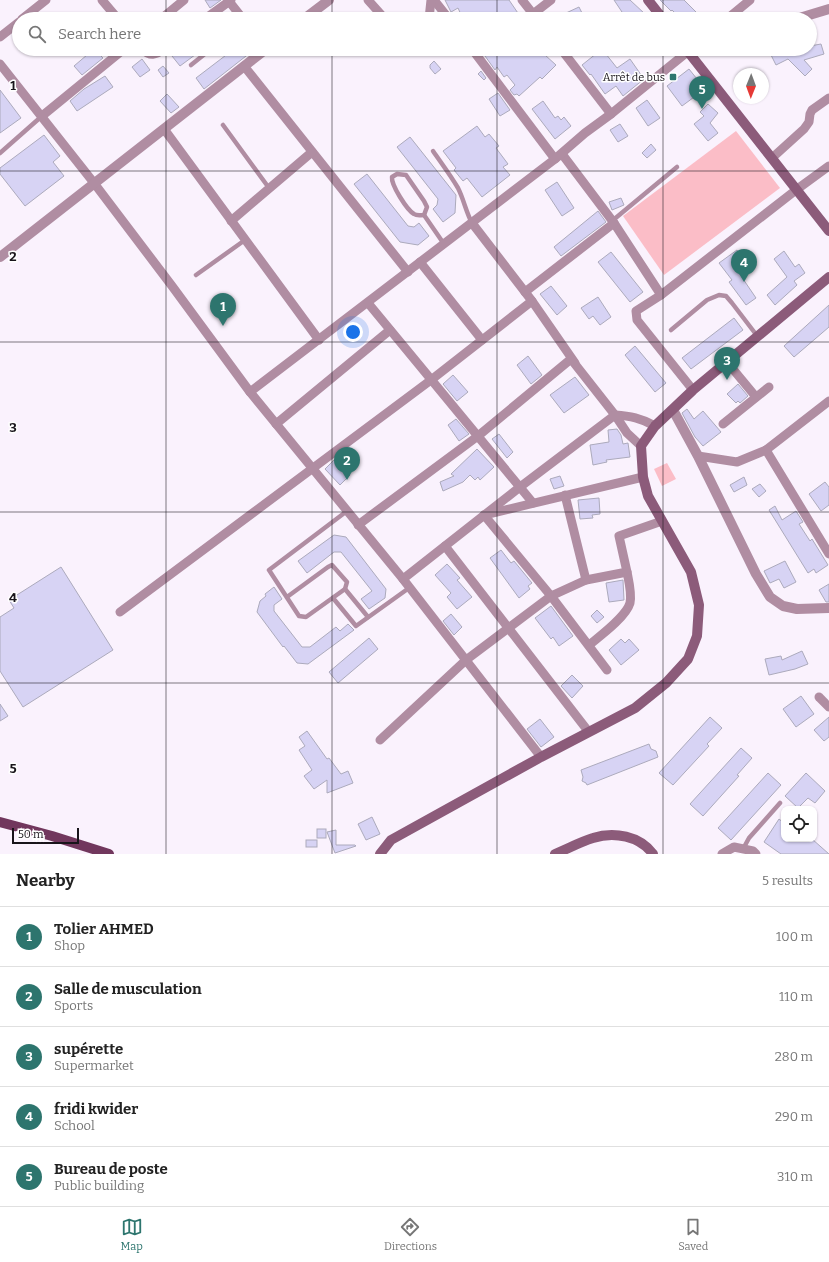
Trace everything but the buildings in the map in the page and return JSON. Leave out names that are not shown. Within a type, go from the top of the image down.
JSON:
[{"type":"main road","points":[[648,0],[657,12]]},
{"type":"main road","points":[[696,56],[796,190],[829,231]]},
{"type":"main road","points":[[380,854],[391,840],[588,731],[635,708],[666,683],[688,659],[697,636],[699,605],[691,572],[648,496],[643,477],[641,446],[655,426],[693,390],[829,277]]},
{"type":"main road","points":[[0,822],[52,836],[109,854]]},
{"type":"main road","points":[[555,854],[593,837],[607,835],[633,838],[641,842],[653,854]]},
{"type":"street","points":[[31,12],[46,0]]},
{"type":"street","points":[[102,0],[112,12]]},
{"type":"street","points":[[169,12],[184,0]]},
{"type":"street","points":[[214,12],[229,0],[238,12]]},
{"type":"street","points":[[313,12],[329,0]]},
{"type":"street","points":[[368,0],[379,12]]},
{"type":"street","points":[[430,12],[431,0]]},
{"type":"street","points":[[434,0],[443,12]]},
{"type":"street","points":[[522,0],[531,12]]},
{"type":"street","points":[[540,12],[551,0]]},
{"type":"street","points":[[736,12],[750,0]]},
{"type":"street","points":[[817,14],[827,12]]},
{"type":"street","points":[[0,37],[12,28]]},
{"type":"street","points":[[42,116],[115,56]]},
{"type":"street","points":[[0,257],[257,56]]},
{"type":"street","points":[[478,56],[558,157],[613,222],[661,294]]},
{"type":"street","points":[[565,56],[611,114]]},
{"type":"street","points":[[250,392],[558,157],[585,133],[684,56]]},
{"type":"street","points":[[0,64],[42,116],[172,286],[250,392],[403,579],[541,757]]},
{"type":"street","points":[[244,66],[408,272]]},
{"type":"street","points":[[772,158],[804,129],[809,122],[812,110],[829,98]]},
{"type":"street","points":[[164,129],[319,340]]},
{"type":"street","points":[[231,220],[312,152]]},
{"type":"street","points":[[693,390],[637,320],[636,311],[661,294],[829,166]]},
{"type":"street","points":[[525,292],[613,222]]},
{"type":"street","points":[[472,223],[532,301],[576,364]]},
{"type":"street","points":[[420,262],[482,340]]},
{"type":"street","points":[[120,612],[431,380],[532,301]]},
{"type":"street","points":[[368,303],[533,503]]},
{"type":"street","points":[[276,424],[390,330]]},
{"type":"street","points":[[358,525],[478,436],[572,359],[627,433],[641,446]]},
{"type":"street","points":[[727,362],[756,397]]},
{"type":"street","points":[[723,424],[769,387]]},
{"type":"street","points":[[698,456],[737,462],[766,450],[829,401]]},
{"type":"street","points":[[673,410],[698,456],[756,574],[770,597],[783,606],[797,609],[829,608]]},
{"type":"street","points":[[403,579],[484,514],[615,415],[633,416],[645,420],[655,426]]},
{"type":"street","points":[[766,450],[829,554]]},
{"type":"street","points":[[484,514],[643,477]]},
{"type":"street","points":[[565,495],[586,580]]},
{"type":"street","points":[[484,514],[551,596],[607,670]]},
{"type":"street","points":[[589,646],[620,620],[630,604],[630,590],[619,536],[662,521]]},
{"type":"street","points":[[445,546],[588,731]]},
{"type":"street","points":[[380,740],[466,660],[551,596],[586,580],[627,572]]},
{"type":"street","points":[[819,697],[829,707]]},
{"type":"street","points":[[722,854],[734,847],[753,851],[756,854]]},
{"type":"lane","points":[[191,65],[202,56]]},
{"type":"lane","points":[[0,153],[42,116]]},
{"type":"lane","points":[[223,125],[269,188]]},
{"type":"lane","points":[[434,152],[458,188],[465,204],[467,214],[472,223]]},
{"type":"lane","points":[[613,222],[677,167]]},
{"type":"lane","points":[[396,174],[406,175],[427,207],[424,215],[412,213],[394,188],[392,177],[396,174]]},
{"type":"lane","points":[[424,215],[444,244]]},
{"type":"lane","points":[[196,275],[245,240]]},
{"type":"lane","points":[[671,330],[708,300],[719,295],[726,296],[758,337]]},
{"type":"lane","points":[[287,597],[328,566],[332,565],[347,582],[345,588],[306,617],[299,616],[269,570],[347,511]]},
{"type":"lane","points":[[345,588],[368,617]]},
{"type":"lane","points":[[333,598],[356,626],[409,588]]},
{"type":"lane","points":[[743,849],[749,838],[780,803]]},
{"type":"shaded area","points":[[736,131],[780,188],[664,275],[623,216]]},
{"type":"shaded area","points":[[667,463],[676,479],[662,486],[654,469]]},
{"type":"place","name":"Arrêt de bus","points":[[673,77]]},
{"type":"place","name":"Bureau de poste","points":[[702,109]]},
{"type":"place","name":"fridi kwider","points":[[744,282]]},
{"type":"place","name":"Tolier AHMED","points":[[223,326]]},
{"type":"place","name":"supérette","points":[[727,380]]},
{"type":"place","name":"Salle de musculation","points":[[347,480]]}]
